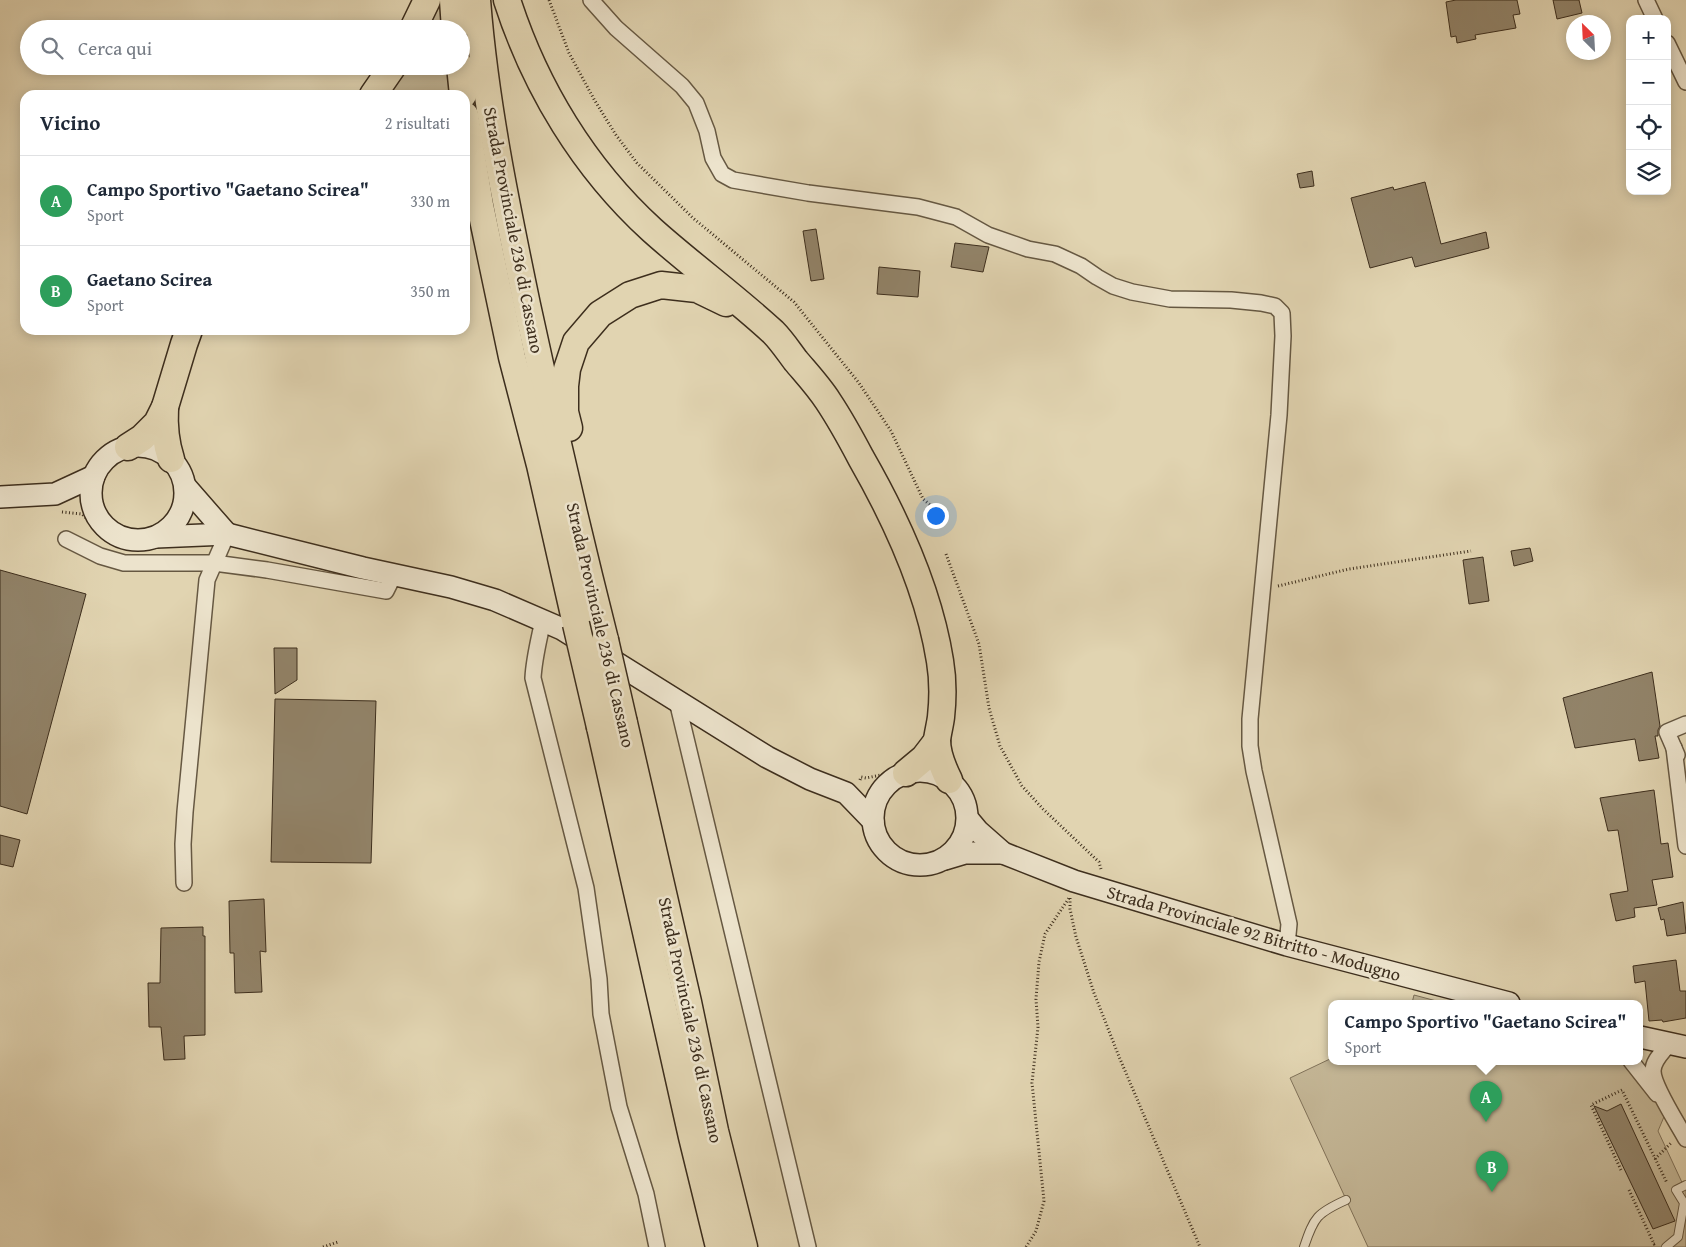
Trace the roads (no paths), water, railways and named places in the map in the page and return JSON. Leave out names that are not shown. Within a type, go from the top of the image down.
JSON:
[{"type":"highway","points":[[417,20],[427,0]]},
{"type":"highway","points":[[453,0],[454,20]]},
{"type":"highway","name":"Strada Provinciale 236 di Cassano","points":[[477,0],[489,108],[505,200],[539,362],[605,640],[612,725],[692,1137],[719,1247]]},
{"type":"highway","points":[[507,0],[516,28],[535,72],[558,114],[583,152],[618,196],[651,229],[775,334],[828,400],[882,494],[915,572],[932,624],[940,662],[942,687],[941,717],[937,741],[940,758],[956,782]]},
{"type":"highway","points":[[376,90],[387,75]]},
{"type":"highway","name":"Strada Provinciale 236 di Cassano","points":[[461,75],[462,90]]},
{"type":"highway","name":"Strada Provinciale 236 di Cassano","points":[[470,145],[480,205],[510,347],[540,465],[576,624],[612,725],[688,1002],[715,1131],[744,1247]]},
{"type":"highway","points":[[470,230],[482,269],[506,372],[540,465]]},
{"type":"highway","points":[[605,640],[594,539],[566,412],[565,386],[567,369],[576,342],[600,314],[630,295],[661,285],[697,289],[728,304],[775,334]]},
{"type":"highway","points":[[128,447],[142,438],[157,423],[187,335]]},
{"type":"highway","points":[[164,407],[164,425],[171,458]]},
{"type":"highway","points":[[896,779],[924,758],[937,741]]},
{"type":"main road","points":[[156,537],[170,528],[180,516],[185,501],[185,486],[181,471],[171,458],[158,450],[143,446],[128,447],[113,453],[102,463],[94,476],[91,488],[95,513],[103,525],[115,534],[128,539],[142,540],[156,537],[227,534],[451,587],[494,600],[562,629],[767,757],[810,779],[846,793],[873,821]]},
{"type":"main road","points":[[55,503],[94,476]]},
{"type":"main road","points":[[185,486],[227,534]]},
{"type":"main road","points":[[0,497],[55,503],[80,503],[95,513]]},
{"type":"main road","points":[[846,793],[867,791],[921,770],[936,773],[956,782],[978,831],[1003,853]]},
{"type":"main road","points":[[896,779],[878,795],[873,821],[876,837],[885,850],[898,860],[914,865],[930,864],[965,853],[1003,853]]},
{"type":"main road","points":[[945,859],[957,848],[972,815]]},
{"type":"main road","name":"Strada Provinciale 92 Bitritto - Modugno","points":[[1003,853],[1101,890],[1287,945],[1498,1000]]},
{"type":"main road","points":[[1643,1038],[1678,1046]]},
{"type":"street","points":[[591,0],[616,28],[682,86],[696,103],[707,131],[713,158],[722,174],[733,180],[918,207],[956,217],[988,235],[1028,249],[1055,254],[1081,266],[1097,278],[1113,286],[1132,292],[1170,299],[1231,300],[1275,306],[1282,313],[1283,336],[1278,415],[1250,719],[1250,746],[1289,924],[1287,945]]},
{"type":"street","points":[[1646,0],[1654,15]]},
{"type":"street","points":[[1671,49],[1683,66],[1686,82]]},
{"type":"street","points":[[184,883],[183,844],[186,802],[207,580],[227,534]]},
{"type":"street","points":[[66,539],[100,556],[124,563],[214,563],[386,590],[394,575]]},
{"type":"street","points":[[543,620],[534,658],[533,678],[586,888],[599,978],[601,1014],[619,1107],[646,1194],[657,1247]]},
{"type":"street","points":[[676,701],[808,1247]]},
{"type":"street","points":[[1686,724],[1667,732],[1686,775]]},
{"type":"street","points":[[1674,748],[1686,846]]},
{"type":"street","points":[[1667,1107],[1653,1072],[1656,1061],[1678,1046]]},
{"type":"street","points":[[1634,1065],[1667,1107],[1684,1135]]},
{"type":"lane","points":[[1666,1247],[1678,1237],[1684,1203],[1676,1190],[1686,1185]]},
{"type":"lane","points":[[1304,1247],[1312,1223],[1322,1212],[1346,1200]]},
{"type":"place","name":"Campo Sportivo \"Gaetano Scirea\"","points":[[1486,1122]]},
{"type":"place","name":"Gaetano Scirea","points":[[1492,1192]]}]
